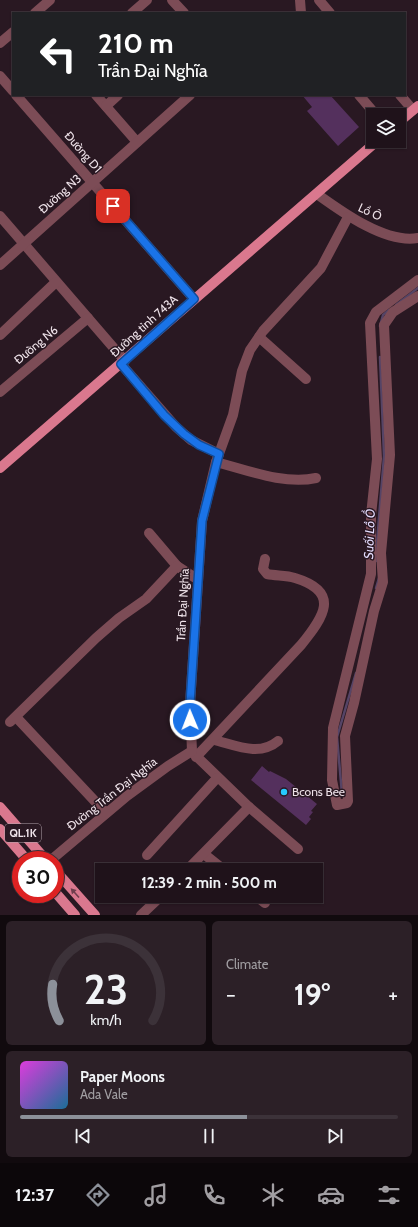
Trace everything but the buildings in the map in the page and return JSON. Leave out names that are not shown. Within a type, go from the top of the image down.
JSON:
[{"type":"main road","points":[[406,116],[415,108]]},
{"type":"main road","name":"Đường tỉnh 743A","points":[[2,464],[123,363],[194,299],[369,148]]},
{"type":"main road","name":"QL.1K","points":[[0,807],[38,851]]},
{"type":"main road","name":"QL.1K","points":[[0,829],[19,851]]},
{"type":"main road","points":[[64,880],[95,915]]},
{"type":"main road","points":[[64,902],[75,915]]},
{"type":"street","points":[[36,12],[50,0]]},
{"type":"street","points":[[133,12],[147,0]]},
{"type":"street","points":[[172,0],[183,12]]},
{"type":"street","points":[[300,0],[301,12]]},
{"type":"street","points":[[319,0],[329,12]]},
{"type":"street","points":[[0,44],[12,33]]},
{"type":"street","points":[[0,76],[12,90]]},
{"type":"street","name":"Đường D1","points":[[17,96],[194,299]]},
{"type":"street","points":[[97,96],[137,142]]},
{"type":"street","points":[[106,106],[117,96]]},
{"type":"street","name":"Đường N3","points":[[0,265],[189,96]]},
{"type":"street","points":[[359,96],[370,108]]},
{"type":"street","points":[[401,96],[415,108]]},
{"type":"street","name":"Lồ Ô","points":[[317,194],[348,216],[394,236],[418,238]]},
{"type":"street","points":[[0,216],[88,318],[164,415],[186,436],[218,458],[286,479],[298,480],[316,478]]},
{"type":"street","name":"Trần Đại Nghĩa","points":[[194,754],[190,704],[202,521],[218,458],[233,415],[242,371],[250,350],[259,337],[321,268],[348,216]]},
{"type":"street","points":[[418,280],[376,312],[370,322],[377,459],[371,515],[370,574],[362,641],[344,736],[348,801],[347,803],[337,805],[332,780],[333,728],[362,641],[374,611],[383,582],[381,553],[390,455],[384,325],[393,312],[418,296]]},
{"type":"street","points":[[0,335],[56,282]]},
{"type":"street","name":"Đường N6","points":[[0,392],[88,318]]},
{"type":"street","points":[[259,337],[306,379]]},
{"type":"street","points":[[149,534],[177,566],[197,579]]},
{"type":"street","name":"Đường Trần Đại Nghĩa","points":[[62,851],[151,777],[194,754],[214,740],[273,673],[312,632],[323,609],[323,595],[319,590],[294,578],[267,574],[262,569],[265,559]]},
{"type":"street","points":[[106,813],[13,720],[96,638],[119,618],[146,598],[177,566]]},
{"type":"street","points":[[214,740],[258,750],[266,748],[278,740]]},
{"type":"street","points":[[194,754],[248,807],[298,849]]},
{"type":"street","points":[[147,855],[217,778]]},
{"type":"street","points":[[194,863],[248,807]]},
{"type":"street","points":[[204,854],[215,863]]},
{"type":"street","points":[[141,915],[154,903]]},
{"type":"waterway","name":"Suối Lồ Ồ","points":[[396,305],[418,288]]},
{"type":"waterway","name":"Suối Lồ Ồ","points":[[380,326],[383,315],[389,310]]},
{"type":"waterway","name":"Suối Lồ Ồ","points":[[377,561],[376,555],[384,456],[380,357]]},
{"type":"waterway","name":"Suối Lồ Ồ","points":[[376,588],[379,578]]},
{"type":"waterway","name":"Suối Lồ Ồ","points":[[342,794],[337,737],[356,673]]},
{"type":"place","name":"Bcons Bee","points":[[284,792]]},
{"type":"route","points":[[113,206],[194,299],[121,364],[150,396],[164,415],[184,434],[199,445],[219,454],[202,521],[197,579],[190,720]]}]
